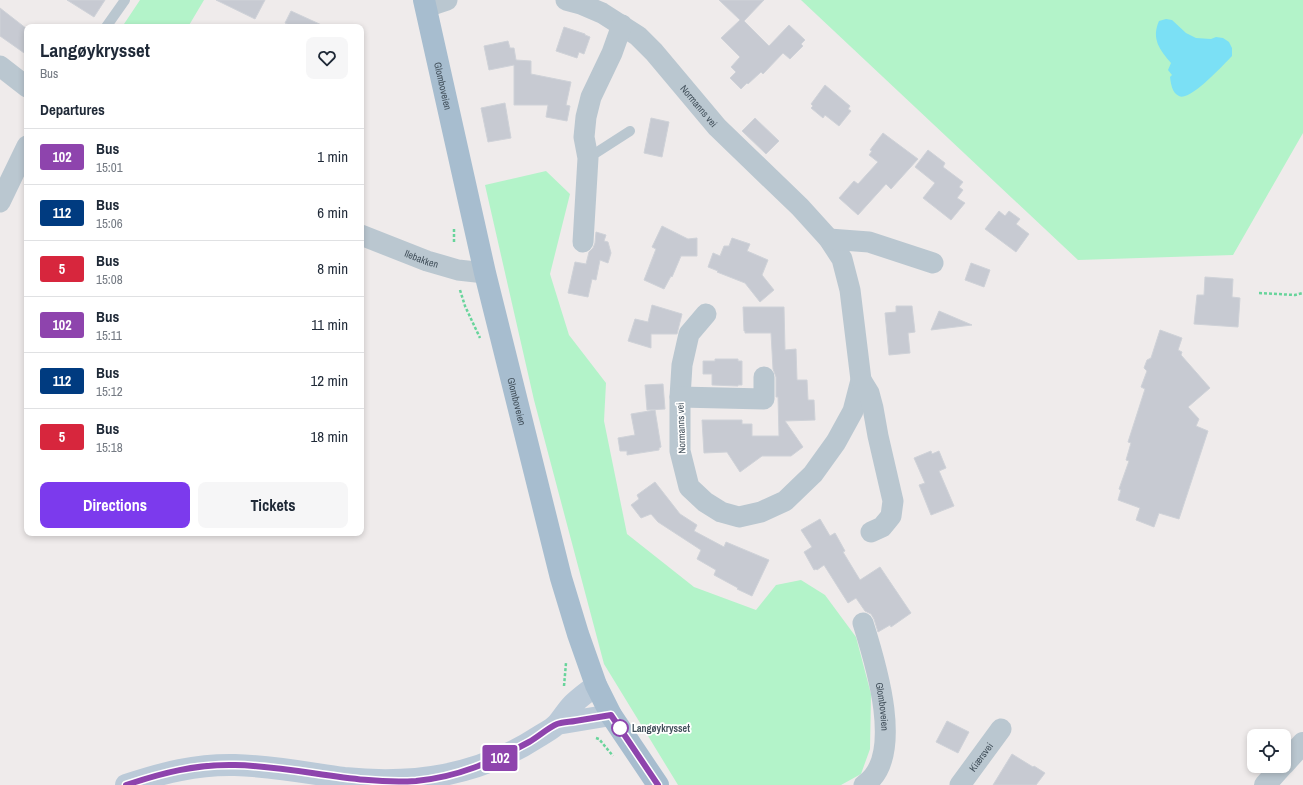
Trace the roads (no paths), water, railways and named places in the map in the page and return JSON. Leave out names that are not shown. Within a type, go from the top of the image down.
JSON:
[{"type":"main road","name":"Glomboveien","points":[[425,4],[485,273],[561,578],[578,634],[596,685],[611,715],[658,785]]},
{"type":"main road","points":[[126,785],[160,774],[188,768],[229,765],[266,767],[375,781],[415,781],[440,778],[472,769],[538,738],[557,724],[573,704],[596,685]]},
{"type":"main road","points":[[557,724],[611,715]]},
{"type":"street","points":[[425,4],[447,0]]},
{"type":"street","name":"Normanns vei","points":[[566,0],[581,4],[602,13],[638,36],[654,52],[717,127],[800,207],[829,239],[842,259],[850,290],[861,380],[853,411],[836,442],[813,474],[785,501],[761,512],[739,517],[721,512],[705,502],[689,487],[680,451],[680,398],[682,365],[689,334],[706,314]]},
{"type":"street","points":[[583,242],[588,158],[584,137],[586,116],[600,75],[612,52],[622,25]]},
{"type":"street","points":[[0,66],[24,85]]},
{"type":"street","points":[[0,202],[24,152]]},
{"type":"street","name":"Ilebakken","points":[[364,236],[427,262],[458,270],[485,273]]},
{"type":"street","points":[[829,239],[869,242],[933,263]]},
{"type":"street","points":[[680,398],[764,399],[764,377]]},
{"type":"street","name":"Normanns vei","points":[[861,380],[869,393],[873,408],[893,501],[891,516],[882,527],[871,532]]},
{"type":"street","name":"Glomboveien","points":[[863,623],[874,660],[884,716],[884,746],[882,758],[875,775],[864,785]]},
{"type":"street","name":"Kiærsvei","points":[[960,785],[1002,729]]},
{"type":"street","points":[[1291,756],[1303,743]]},
{"type":"street","points":[[1266,785],[1276,773]]},
{"type":"lane","points":[[108,24],[125,0]]},
{"type":"lane","points":[[588,158],[630,132]]},
{"type":"water","points":[[1166,19],[1172,20],[1186,33],[1196,38],[1223,38],[1229,42],[1232,48],[1232,56],[1207,81],[1191,93],[1184,96],[1179,96],[1173,91],[1170,77],[1172,75],[1168,70],[1171,63],[1160,49],[1156,39],[1159,21]]},
{"type":"place","name":"Langøykrysset","points":[[620,728]]}]
